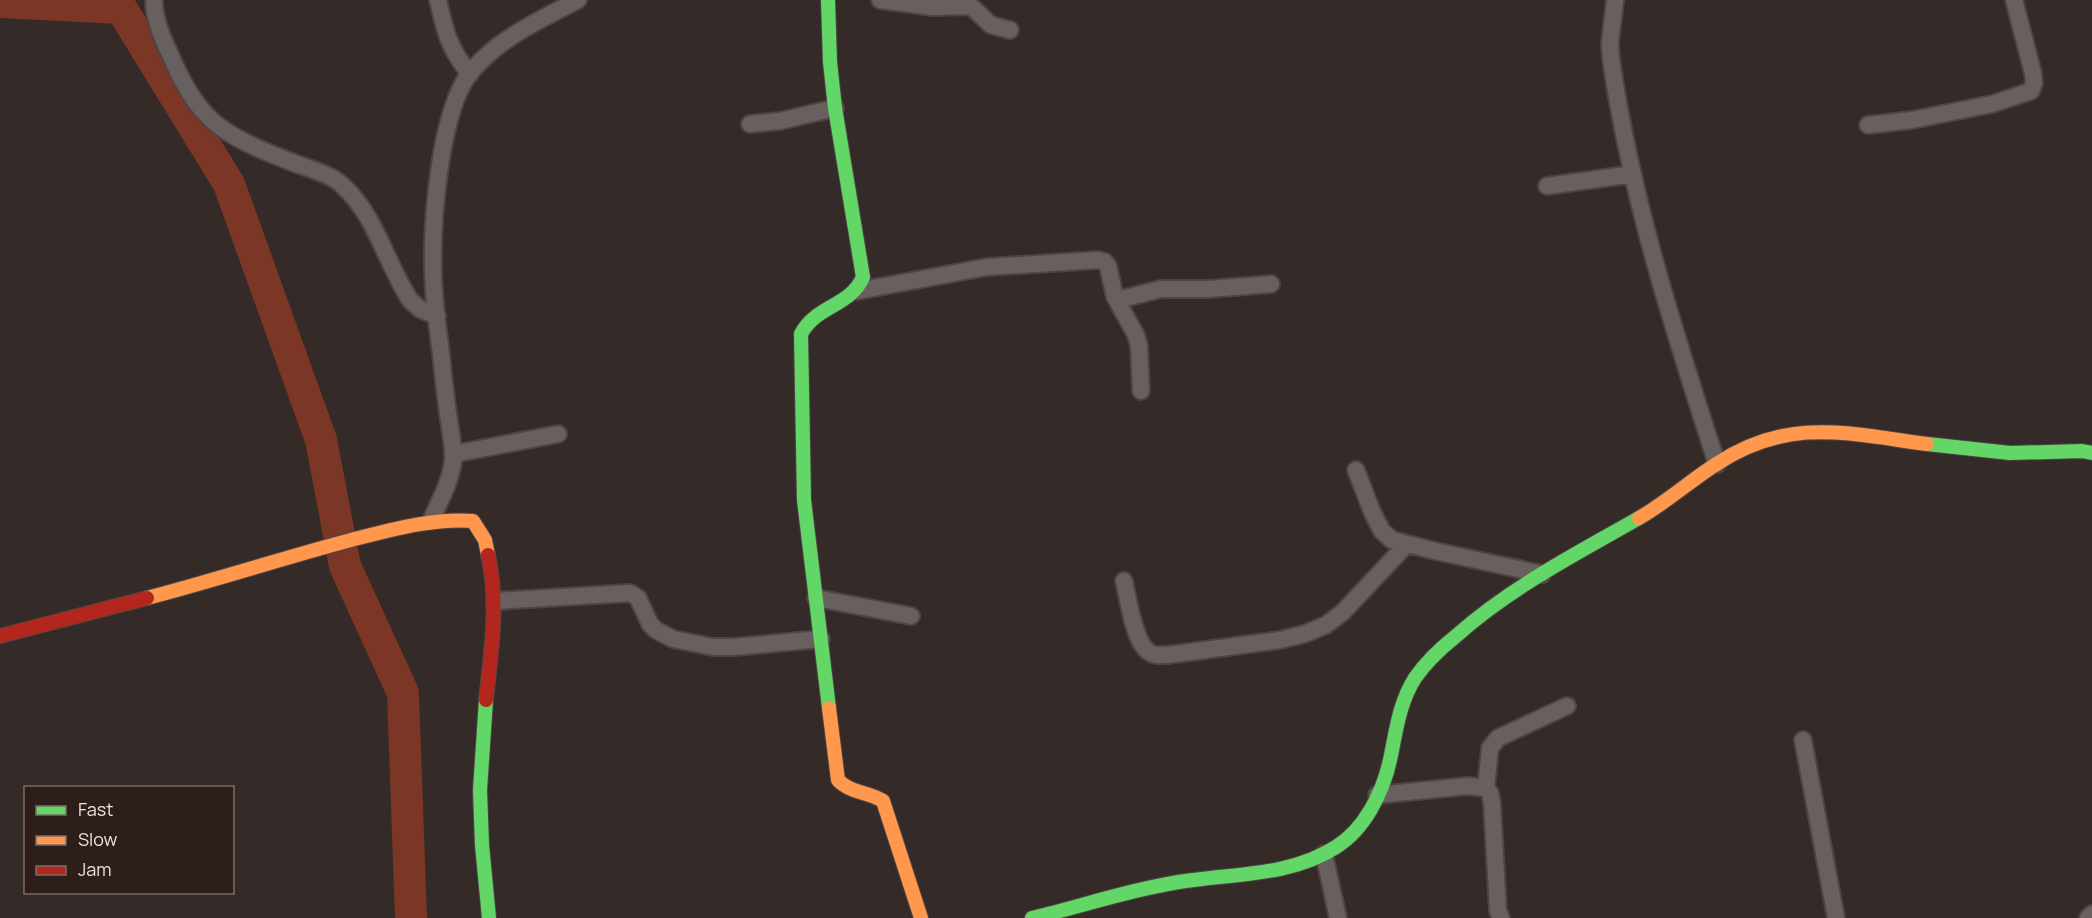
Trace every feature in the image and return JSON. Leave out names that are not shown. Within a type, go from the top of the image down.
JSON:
[{"type":"street","points":[[154,0],[158,27],[174,64],[186,88],[213,122],[226,132],[341,183],[371,223],[410,300],[420,309],[437,316]]},
{"type":"street","points":[[438,0],[450,47],[470,74]]},
{"type":"street","points":[[431,521],[447,485],[453,454],[433,269],[433,238],[439,176],[452,111],[463,83],[479,63],[513,35],[578,0]]},
{"type":"street","points":[[828,0],[830,62],[835,108],[862,269],[861,283],[857,291]]},
{"type":"street","points":[[880,0],[933,6],[968,6],[991,25],[1010,30]]},
{"type":"street","points":[[1615,0],[1610,43],[1611,58],[1632,174],[1670,318],[1717,464]]},
{"type":"street","points":[[1868,125],[1912,120],[1982,106],[2031,91],[2034,83],[2033,73],[2014,0]]},
{"type":"street","points":[[750,124],[780,121],[835,108]]},
{"type":"street","points":[[1546,186],[1632,174]]},
{"type":"street","points":[[921,918],[883,801],[876,796],[847,788],[838,780],[804,500],[801,334],[808,320],[857,291],[987,267],[1098,260],[1105,262],[1108,266],[1117,300],[1136,335],[1142,391]]},
{"type":"street","points":[[1117,300],[1161,289],[1209,289],[1271,284]]},
{"type":"street","points":[[1032,918],[1173,883],[1281,869],[1324,854],[1342,843],[1353,833],[1377,795],[1388,766],[1403,700],[1417,675],[1445,645],[1504,598],[1542,573],[1644,516],[1717,464],[1744,448],[1774,438],[1808,432],[1845,431],[2000,452],[2082,451],[2092,453]]},
{"type":"street","points":[[453,454],[558,434]]},
{"type":"street","points":[[1356,470],[1373,514],[1382,531],[1392,540],[1406,545],[1542,573]]},
{"type":"street","points":[[0,636],[162,594],[303,553],[431,521],[464,518],[476,524],[490,558],[495,601],[480,774],[482,841],[489,918]]},
{"type":"street","points":[[1124,581],[1142,644],[1148,652],[1155,655],[1167,655],[1280,640],[1326,625],[1343,612],[1406,545]]},
{"type":"street","points":[[495,601],[630,592],[638,598],[650,624],[673,639],[713,647],[733,647],[821,639]]},
{"type":"street","points":[[816,598],[911,616]]},
{"type":"street","points":[[1501,918],[1498,911],[1492,803],[1490,793],[1486,788],[1490,748],[1498,738],[1567,706]]},
{"type":"street","points":[[1803,740],[1836,918]]},
{"type":"street","points":[[1377,795],[1468,786],[1486,788]]},
{"type":"street","points":[[1324,854],[1338,918]]},
{"type":"street","points":[[2088,918],[2092,914]]},
{"type":"waterway","points":[[0,2],[121,8],[229,184],[321,440],[345,566],[403,693],[411,918]]},
{"type":"traffic: fast","points":[[828,0],[830,62],[835,108],[863,277],[850,294],[815,317],[801,334],[804,500],[829,708]]},
{"type":"traffic: fast","points":[[1927,444],[2010,453],[2082,451],[2092,453]]},
{"type":"traffic: fast","points":[[1032,918],[1155,886],[1278,869],[1317,857],[1336,847],[1356,830],[1371,809],[1387,772],[1405,697],[1415,678],[1429,661],[1477,618],[1521,587],[1639,518]]},
{"type":"traffic: fast","points":[[486,700],[480,790],[482,845],[489,918]]},
{"type":"traffic: slow","points":[[1639,518],[1718,463],[1745,448],[1770,439],[1821,432],[1846,433],[1927,444]]},
{"type":"traffic: slow","points":[[147,598],[351,540],[442,521],[473,521],[485,540],[488,555]]},
{"type":"traffic: slow","points":[[829,708],[838,780],[848,788],[883,801],[921,918]]},
{"type":"traffic: jam","points":[[486,700],[494,609],[488,555]]},
{"type":"traffic: jam","points":[[0,636],[147,598]]}]
